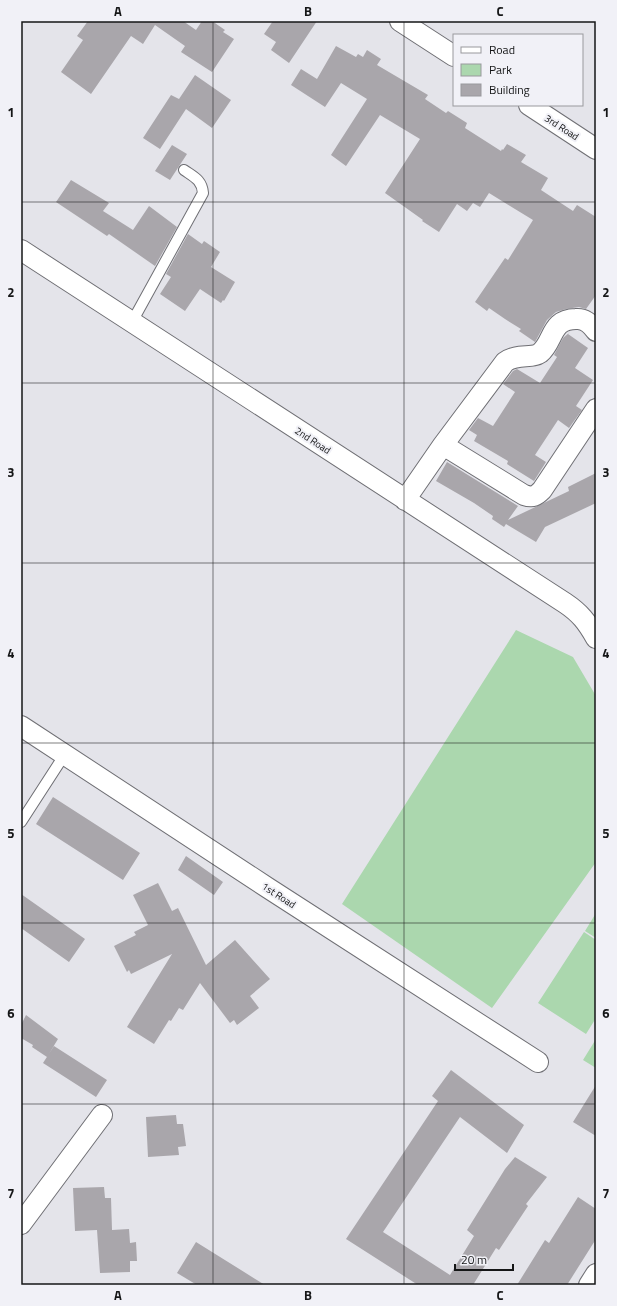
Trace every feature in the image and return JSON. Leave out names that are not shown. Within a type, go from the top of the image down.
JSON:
[{"type":"street","points":[[400,21],[453,55]]},
{"type":"street","name":"3rd Road","points":[[531,106],[596,148]]},
{"type":"street","name":"2nd Road","points":[[21,250],[575,610],[586,621],[596,638]]},
{"type":"street","points":[[405,500],[443,444],[505,362],[511,358],[539,354],[556,328],[566,320],[582,319],[589,323],[596,331]]},
{"type":"street","points":[[443,444],[524,495],[531,497],[537,496],[596,409]]},
{"type":"street","name":"1st Road","points":[[21,726],[268,888],[538,1062]]},
{"type":"street","points":[[21,1224],[102,1115]]},
{"type":"street","points":[[589,1285],[596,1274]]},
{"type":"lane","points":[[132,322],[203,193],[203,186],[200,182],[184,170]]},
{"type":"lane","points":[[21,822],[65,754]]},
{"type":"green space","points":[[516,630],[573,657],[596,696],[596,862],[492,1008],[342,904]]},
{"type":"green space","points":[[596,913],[596,938],[585,931]]},
{"type":"green space","points":[[584,932],[596,940],[596,1018],[586,1034],[538,1003]]},
{"type":"green space","points":[[596,1039],[596,1068],[583,1060]]},
{"type":"building","points":[[88,21],[183,21],[196,30],[202,21],[212,21],[225,30],[223,32],[234,39],[212,72],[181,52],[185,46],[155,25],[143,44],[131,36],[91,94],[61,72],[83,40],[77,36]]},
{"type":"building","points":[[273,21],[317,21],[289,63],[271,50],[276,42],[264,34]]},
{"type":"building","points":[[336,46],[356,57],[358,54],[363,57],[367,50],[381,59],[377,65],[428,95],[425,99],[446,113],[448,111],[467,123],[465,128],[501,151],[507,144],[526,155],[521,162],[548,178],[541,190],[573,211],[577,205],[596,217],[596,295],[586,309],[579,307],[556,312],[547,320],[535,342],[519,331],[521,329],[489,308],[487,311],[475,302],[505,258],[508,260],[533,220],[489,193],[480,207],[473,203],[467,211],[457,204],[439,232],[422,221],[423,220],[385,193],[420,139],[380,115],[346,166],[331,155],[367,99],[341,83],[325,107],[291,85],[301,69],[317,79]]},
{"type":"building","points":[[195,75],[231,100],[212,128],[186,109],[160,149],[143,138],[171,95],[179,99]]},
{"type":"building","points":[[172,145],[187,154],[170,180],[155,171]]},
{"type":"building","points":[[71,180],[109,203],[103,211],[133,230],[149,206],[177,227],[155,266],[109,234],[107,236],[56,202]]},
{"type":"building","points":[[188,234],[202,244],[204,241],[220,252],[211,267],[235,282],[224,301],[223,300],[221,303],[200,289],[185,311],[160,294],[171,277],[166,274]]},
{"type":"building","points":[[570,332],[568,334],[588,348],[575,368],[593,380],[576,406],[582,410],[569,428],[558,420],[535,455],[546,462],[534,481],[507,464],[508,461],[474,441],[477,435],[469,430],[478,418],[493,426],[515,392],[503,384],[513,371],[517,369],[540,383],[557,357],[554,355],[563,338]]},
{"type":"building","points":[[447,462],[518,506],[508,520],[569,491],[568,487],[596,473],[596,503],[545,527],[536,542],[506,524],[504,527],[492,519],[493,516],[474,503],[436,481]]},
{"type":"building","points":[[53,797],[140,853],[123,880],[36,824]]},
{"type":"building","points":[[186,856],[223,882],[214,895],[178,870]]},
{"type":"building","points":[[158,883],[172,911],[178,908],[206,965],[235,940],[270,979],[250,996],[259,1008],[237,1025],[234,1020],[230,1023],[200,983],[183,1010],[179,1008],[171,1021],[169,1020],[154,1044],[127,1027],[172,954],[131,974],[129,970],[127,972],[114,946],[136,935],[134,932],[148,925],[133,895]]},
{"type":"building","points":[[21,894],[85,939],[69,962],[21,928]]},
{"type":"building","points":[[26,1015],[58,1039],[47,1057],[32,1047],[33,1045],[21,1038],[21,1025]]},
{"type":"building","points":[[54,1046],[107,1080],[96,1097],[43,1063]]},
{"type":"building","points":[[451,1070],[524,1125],[507,1153],[460,1117],[383,1232],[450,1275],[474,1236],[467,1230],[505,1169],[515,1157],[547,1177],[526,1204],[528,1206],[499,1250],[496,1248],[473,1285],[418,1285],[346,1239],[438,1101],[432,1096]]},
{"type":"building","points":[[596,1085],[596,1136],[573,1122]]},
{"type":"building","points":[[176,1115],[177,1124],[183,1124],[186,1146],[178,1147],[179,1155],[148,1157],[146,1117]]},
{"type":"building","points":[[104,1187],[105,1198],[111,1198],[112,1230],[129,1229],[130,1243],[136,1242],[137,1261],[130,1261],[130,1272],[100,1273],[97,1230],[75,1231],[73,1188]]},
{"type":"building","points":[[578,1197],[596,1209],[596,1239],[567,1285],[517,1285],[545,1240],[549,1243]]},
{"type":"building","points":[[196,1242],[265,1285],[197,1285],[177,1273]]}]
